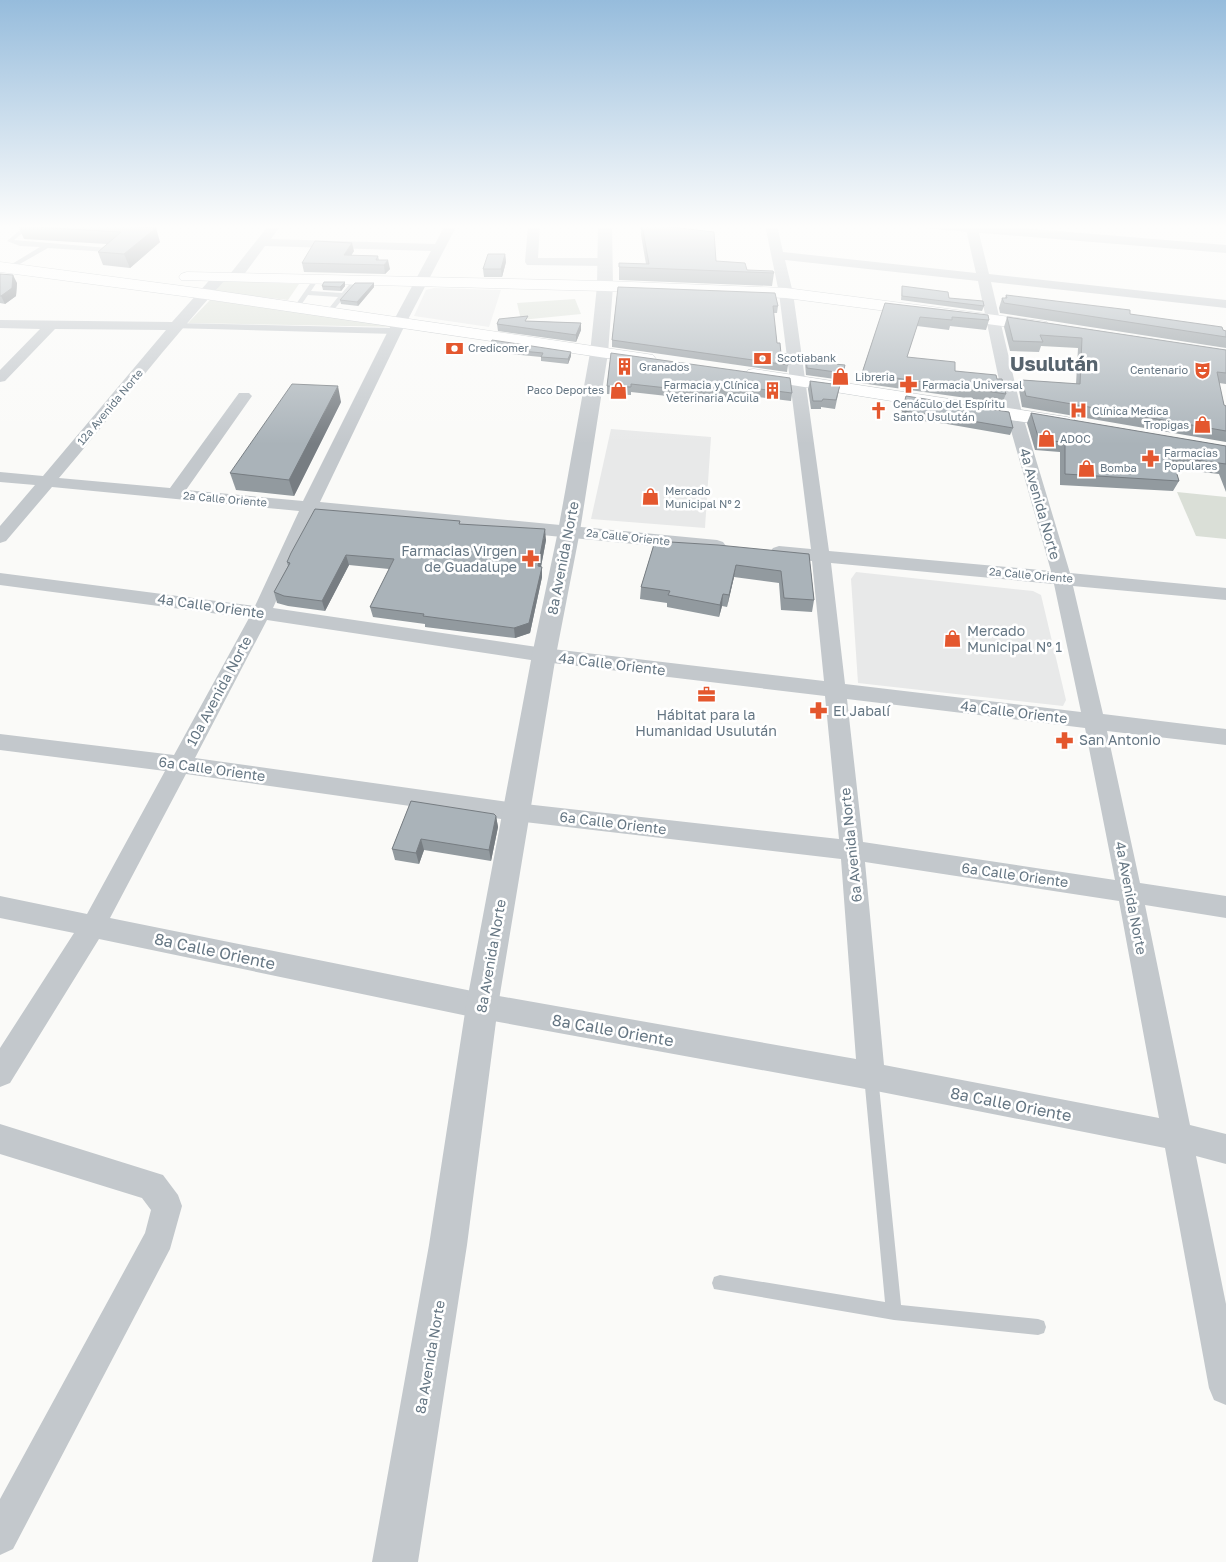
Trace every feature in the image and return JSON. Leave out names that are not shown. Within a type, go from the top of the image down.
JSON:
[{"type":"main road","points":[[231,298],[329,312],[398,327],[668,362]]},
{"type":"main road","points":[[825,298],[1061,329]]},
{"type":"main road","points":[[737,372],[1082,425]]},
{"type":"street","name":"12a Avenida Norte","points":[[0,537],[201,298]]},
{"type":"street","name":"10a Avenida Norte","points":[[0,1073],[93,926],[261,613],[309,507],[414,298]]},
{"type":"street","name":"8a Avenida Norte","points":[[395,1562],[448,1245],[482,1006],[544,655],[569,532],[599,353],[604,298]]},
{"type":"street","name":"6a Avenida Norte","points":[[787,298],[796,380],[821,556],[852,850],[871,1076]]},
{"type":"street","name":"4a Avenida Norte","points":[[989,298],[1014,414],[1062,578],[1094,721],[1130,892],[1226,1388]]},
{"type":"street","points":[[1173,298],[1226,304]]},
{"type":"street","points":[[0,324],[398,327]]},
{"type":"street","points":[[0,378],[51,325]]},
{"type":"street","points":[[174,494],[244,396]]},
{"type":"street","name":"2a Calle Oriente","points":[[0,477],[47,480],[733,548]]},
{"type":"street","name":"2a Calle Oriente","points":[[762,551],[1226,594]]},
{"type":"street","name":"4a Calle Oriente","points":[[0,579],[261,613],[544,655],[1226,737]]},
{"type":"street","name":"6a Calle Oriente","points":[[0,742],[179,764],[516,812],[852,850],[1226,907]]},
{"type":"street","name":"8a Calle Oriente","points":[[0,907],[482,1006],[871,1076],[1177,1136],[1226,1148]]},
{"type":"street","points":[[0,1139],[152,1186],[167,1206],[159,1238],[0,1536]]},
{"type":"lane","points":[[297,308],[304,298]]},
{"type":"lane","points":[[329,312],[341,298]]},
{"type":"lane","name":"6a Avenida Norte","points":[[871,1076],[894,1312]]},
{"type":"lane","points":[[720,1283],[894,1312],[1038,1327]]},
{"type":"shaded area","points":[[269,298],[289,298],[288,300]]},
{"type":"shaded area","points":[[422,298],[498,298],[489,327],[414,316]]},
{"type":"shaded area","points":[[575,299],[581,314],[521,320],[517,303]]},
{"type":"shaded area","points":[[210,300],[398,327],[188,323]]},
{"type":"shaded area","name":"Mercado Municipal Nº 2","points":[[611,429],[711,437],[705,528],[591,519]]},
{"type":"shaded area","points":[[1177,492],[1226,497],[1226,539],[1196,536]]},
{"type":"shaded area","name":"Mercado Municipal Nº 1","points":[[856,572],[1033,591],[1041,595],[1066,700],[1063,706],[858,683],[851,579]]},
{"type":"building","points":[[342,298],[361,298],[357,302],[340,300]]},
{"type":"building","points":[[617,298],[776,298],[778,306],[773,306],[777,343],[780,343],[781,354],[787,354],[788,365],[612,340]]},
{"type":"building","points":[[918,298],[983,301],[984,306]]},
{"type":"building","points":[[1002,298],[1030,298],[1130,310],[1130,314],[1222,327],[1226,331],[1226,337],[1004,303]]},
{"type":"building","points":[[885,303],[988,315],[989,320],[952,317],[952,320],[920,317],[907,357],[955,362],[955,371],[996,375],[997,379],[1002,379],[1006,394],[862,373]]},
{"type":"building","points":[[528,316],[525,321],[581,323],[576,335],[497,324],[499,319]]},
{"type":"building","points":[[1007,317],[1226,350],[1226,373],[1217,372],[1224,405],[1226,406],[1226,431],[1026,396],[1022,380],[1080,384],[1082,338],[1040,335],[1043,342],[1013,341]]},
{"type":"building","points":[[492,340],[571,352],[568,359],[541,357],[543,353],[489,348]]},
{"type":"building","points":[[611,353],[790,378],[792,393],[743,387],[742,391],[687,385],[685,390],[631,384],[631,387],[607,386]]},
{"type":"building","points":[[806,356],[833,359],[834,364],[845,365],[843,373],[807,368]]},
{"type":"building","points":[[810,381],[840,385],[836,400],[823,399],[822,401],[813,401]]},
{"type":"building","points":[[292,384],[338,386],[289,480],[230,473]]},
{"type":"building","points":[[906,396],[1009,412],[1013,428],[902,411]]},
{"type":"building","points":[[1031,413],[1226,446],[1226,464],[1172,457],[1179,481],[1065,474],[1065,442],[1039,440]]},
{"type":"building","points":[[315,509],[460,521],[459,524],[545,529],[538,566],[542,567],[529,623],[514,628],[370,607],[394,559],[346,555],[322,601],[284,596],[274,592],[290,563],[287,562],[291,553]]},
{"type":"building","points":[[655,541],[809,554],[814,600],[784,598],[781,571],[736,565],[729,595],[723,594],[720,605],[668,595],[670,591],[641,587]]},
{"type":"building","points":[[411,801],[494,814],[496,816],[489,850],[421,839],[416,853],[392,849]]},
{"type":"place","name":"Credicomer","points":[[454,348]]},
{"type":"place","name":"Scotiabank","points":[[763,358]]},
{"type":"place","name":"Granados","points":[[625,367]]},
{"type":"place","name":"Centenario","points":[[1202,370]]},
{"type":"place","name":"Libreria","points":[[841,377]]},
{"type":"place","name":"Farmacia Universal","points":[[908,385]]},
{"type":"place","name":"Paco Deportes","points":[[618,390]]},
{"type":"place","name":"Farmacia y Clínica Veterinaria Acuila","points":[[773,391]]},
{"type":"place","name":"Cenáculo del Espíritu Santo Usulután","points":[[879,410]]},
{"type":"place","name":"Clínica Medica","points":[[1078,411]]},
{"type":"place","name":"Tropigas","points":[[1203,425]]},
{"type":"place","name":"ADOC","points":[[1046,439]]},
{"type":"place","name":"Farmacias Populares","points":[[1150,459]]},
{"type":"place","name":"Bomba","points":[[1086,468]]},
{"type":"place","name":"Mercado Municipal Nº 2","points":[[651,497]]},
{"type":"place","name":"Farmacias Virgen de Guadalupe","points":[[531,559]]},
{"type":"place","name":"Mercado Municipal Nº 1","points":[[953,639]]},
{"type":"place","name":"Hábitat para la Humanidad Usulután","points":[[706,695]]},
{"type":"place","name":"El Jabalí","points":[[819,711]]},
{"type":"place","name":"San Antonio","points":[[1065,740]]},
{"type":"district","name":"Usulután","points":[[1054,364]]}]
